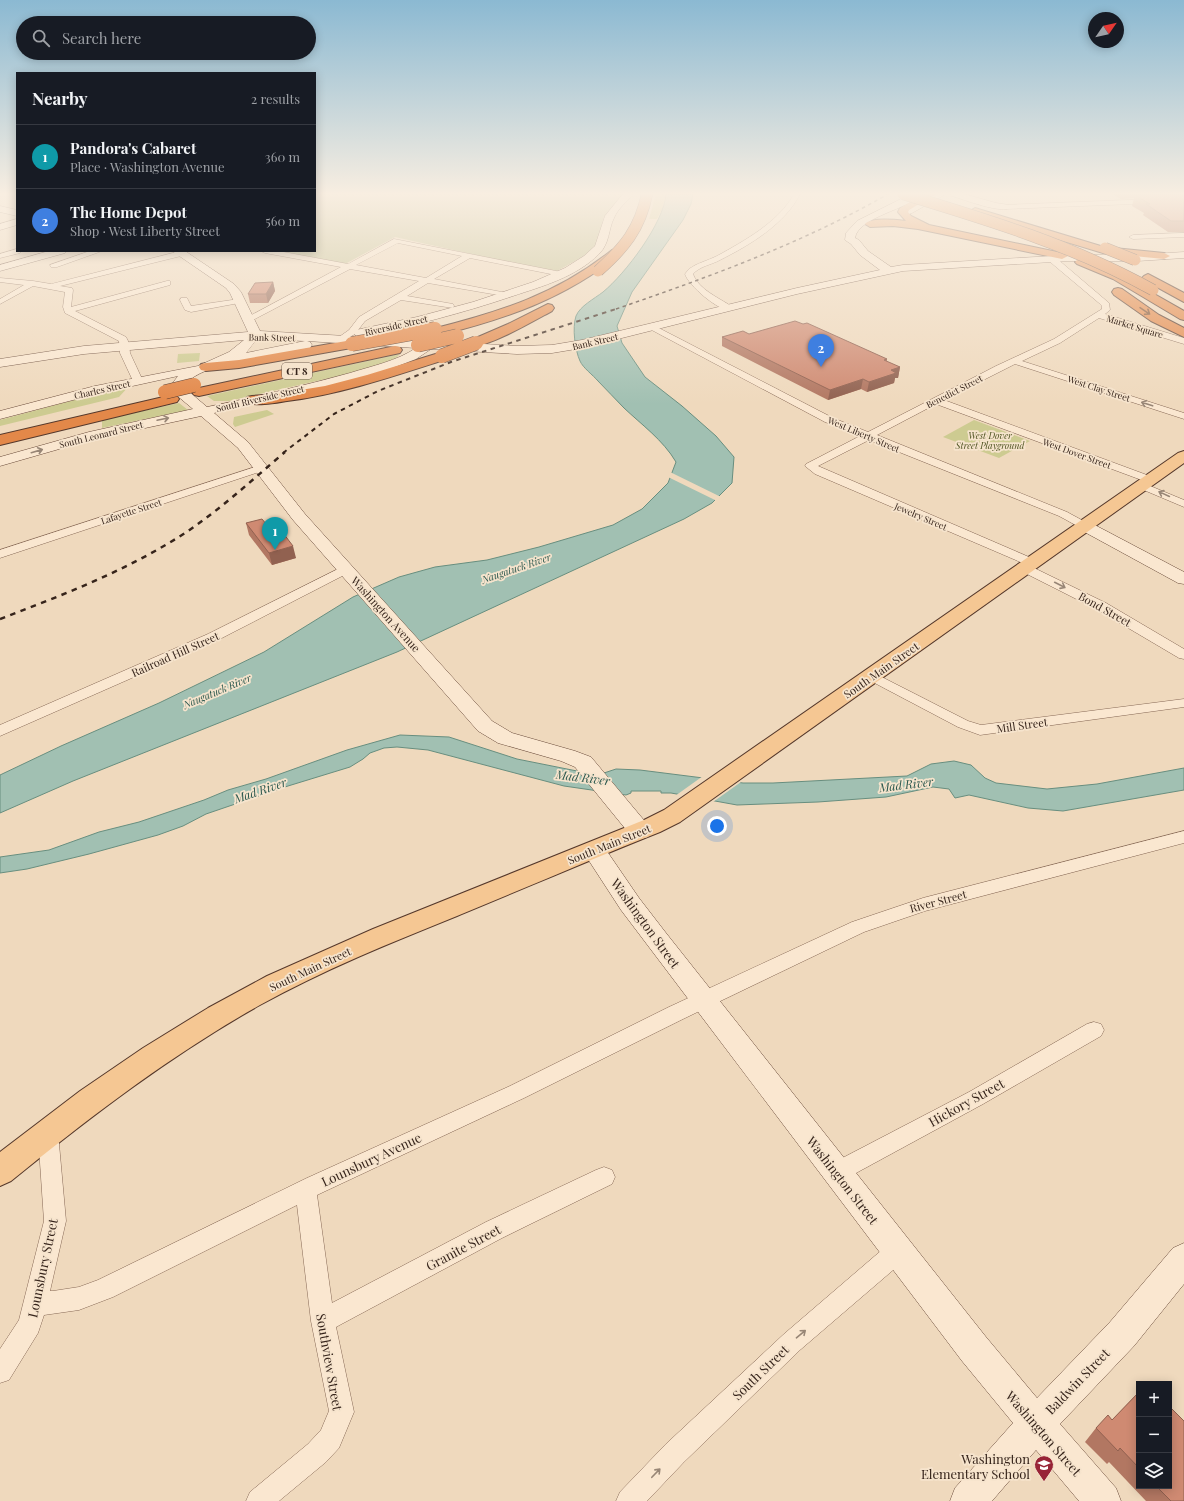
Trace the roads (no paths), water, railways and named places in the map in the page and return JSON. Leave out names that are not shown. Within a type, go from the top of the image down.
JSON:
[{"type":"highway","name":"CT 8","points":[[197,389],[373,347],[431,335],[502,313],[555,292],[593,272],[602,264]]},
{"type":"highway","name":"CT 8","points":[[0,431],[197,389],[395,352],[457,336],[512,317],[535,307],[604,264]]},
{"type":"highway","points":[[1076,264],[1149,314],[1184,333]]},
{"type":"highway","points":[[1086,264],[1117,277],[1184,316]]},
{"type":"highway","points":[[1103,264],[1184,308]]},
{"type":"highway","points":[[1117,264],[1144,276],[1184,298]]},
{"type":"highway","points":[[1141,264],[1184,291]]},
{"type":"highway","points":[[247,401],[274,399],[347,384],[386,374],[473,345],[513,327],[562,300],[589,282],[593,272]]},
{"type":"highway","points":[[206,367],[239,364],[344,340],[431,335]]},
{"type":"highway","name":"CT 8","points":[[0,440],[168,395]]},
{"type":"main road","points":[[0,268],[14,264]]},
{"type":"main road","points":[[198,264],[227,283],[233,289],[254,330],[249,344],[239,352],[206,367]]},
{"type":"main road","name":"Riverside Street","points":[[344,340],[453,308],[507,295],[561,274],[579,264]]},
{"type":"main road","points":[[880,264],[888,270]]},
{"type":"main road","name":"Bank Street","points":[[0,363],[63,353],[125,346],[253,336],[344,340],[395,352],[431,335],[473,345],[535,350],[572,346],[888,270],[940,264]]},
{"type":"main road","name":"Riverside Street","points":[[431,335],[423,329],[428,322],[453,308]]},
{"type":"main road","name":"South Riverside Street","points":[[204,410],[354,376],[395,352],[423,350],[431,335]]},
{"type":"main road","name":"Charles Street","points":[[0,415],[73,396],[206,367]]},
{"type":"main road","name":"Washington Avenue","points":[[206,367],[185,377],[178,387],[181,392],[204,410],[243,445],[299,517],[480,720],[490,730],[510,740],[575,758],[583,762],[640,831]]},
{"type":"main road","points":[[226,429],[223,423],[226,416],[247,401]]},
{"type":"main road","name":"South Leonard Street","points":[[0,462],[100,433],[204,410]]},
{"type":"main road","name":"South Main Street","points":[[0,1170],[152,1057],[220,1015],[274,985],[367,942],[660,822],[725,780],[1184,456]]},
{"type":"main road","points":[[1085,526],[1184,578]]},
{"type":"main road","name":"Washington Street","points":[[594,850],[630,904],[998,1380],[1102,1501]]},
{"type":"main road","name":"Baldwin Street","points":[[968,1501],[1036,1424],[1122,1334],[1184,1259]]},
{"type":"street","points":[[50,286],[134,264]]},
{"type":"street","points":[[332,264],[507,295]]},
{"type":"street","points":[[248,319],[353,264]]},
{"type":"street","points":[[344,340],[362,319],[455,264]]},
{"type":"street","points":[[510,264],[561,274]]},
{"type":"street","points":[[704,264],[694,269],[689,274],[689,278],[696,285],[728,308]]},
{"type":"street","name":"Market Square","points":[[1063,264],[1105,303],[1107,307],[1106,310],[1098,315]]},
{"type":"street","points":[[0,280],[33,283],[70,290],[66,307],[68,312],[120,337],[125,341],[125,353],[138,381]]},
{"type":"street","points":[[0,302],[33,283]]},
{"type":"street","points":[[68,312],[113,297],[167,283]]},
{"type":"street","points":[[400,297],[453,308]]},
{"type":"street","points":[[184,300],[188,308],[191,309],[239,301]]},
{"type":"street","name":"Market Square","points":[[1098,315],[1184,341]]},
{"type":"street","name":"Benedict Street","points":[[810,467],[812,464],[936,400],[1057,341],[1098,315]]},
{"type":"street","points":[[358,324],[369,329],[383,329]]},
{"type":"street","name":"West Liberty Street","points":[[650,327],[800,406],[867,436],[1057,512],[1085,526]]},
{"type":"street","name":"West Clay Street","points":[[1014,361],[1184,416]]},
{"type":"street","name":"West Dover Street","points":[[936,400],[1147,483],[1184,504]]},
{"type":"street","name":"Jewelry Street","points":[[810,467],[1028,566]]},
{"type":"street","name":"Lafayette Street","points":[[0,554],[261,468]]},
{"type":"street","name":"Bond Street","points":[[1028,566],[1101,606],[1184,655]]},
{"type":"street","name":"Railroad Hill Street","points":[[0,731],[351,575]]},
{"type":"street","name":"Mill Street","points":[[872,676],[963,724],[980,730],[1184,703]]},
{"type":"street","name":"River Street","points":[[704,1000],[858,928],[897,913],[1184,837]]},
{"type":"street","name":"Lounsbury Avenue","points":[[35,1302],[49,1303],[70,1301],[99,1292],[306,1190],[504,1098],[704,1000]]},
{"type":"street","name":"Hickory Street","points":[[837,1172],[976,1098],[1094,1030]]},
{"type":"street","name":"Lounsbury Street","points":[[0,1371],[30,1325],[55,1220],[48,1133]]},
{"type":"street","name":"Granite Street","points":[[323,1321],[494,1230],[604,1177]]},
{"type":"street","name":"Southview Street","points":[[259,1501],[317,1453],[330,1439],[342,1412],[323,1321],[306,1190]]},
{"type":"street","name":"South Street","points":[[629,1501],[675,1453],[792,1342],[898,1251]]},
{"type":"water","name":"Naugatuck River","points":[[629,264],[652,264],[632,292],[617,326],[622,343],[645,377],[682,406],[716,436],[734,457],[732,483],[712,503],[684,519],[397,652],[73,781],[0,813],[0,775],[61,746],[159,703],[264,652],[353,597],[399,577],[435,567],[487,560],[539,547],[613,525],[642,509],[668,483],[676,462],[659,440],[624,408],[583,366],[577,351],[575,339],[574,327],[578,312],[603,292]]},
{"type":"water","name":"Mad River","points":[[400,735],[449,737],[517,759],[577,771],[604,773],[616,769],[640,770],[743,783],[773,783],[907,776],[931,764],[954,761],[971,765],[985,778],[996,783],[1047,789],[1097,784],[1184,768],[1184,790],[1063,811],[1028,808],[969,795],[955,798],[949,789],[933,787],[886,797],[818,802],[737,805],[671,793],[661,793],[661,791],[631,791],[631,793],[626,795],[564,786],[428,750],[397,747],[384,748],[370,753],[350,767],[206,814],[183,826],[158,835],[27,869],[0,873],[0,857],[49,850],[99,832],[139,822],[347,750]]},
{"type":"railway","points":[[617,309],[739,264]]},
{"type":"railway","points":[[283,453],[334,414],[378,391],[451,362],[617,309]]},
{"type":"railway","points":[[0,619],[95,581],[141,559],[185,533],[211,514],[285,452]]},
{"type":"place","name":"The Home Depot","points":[[821,367]]},
{"type":"place","name":"Pandora's Cabaret","points":[[275,550]]},
{"type":"place","name":"Washington Elementary School","points":[[1044,1482]]},
{"type":"park label","name":"West Dover Street Playground","points":[[990,440]]}]
